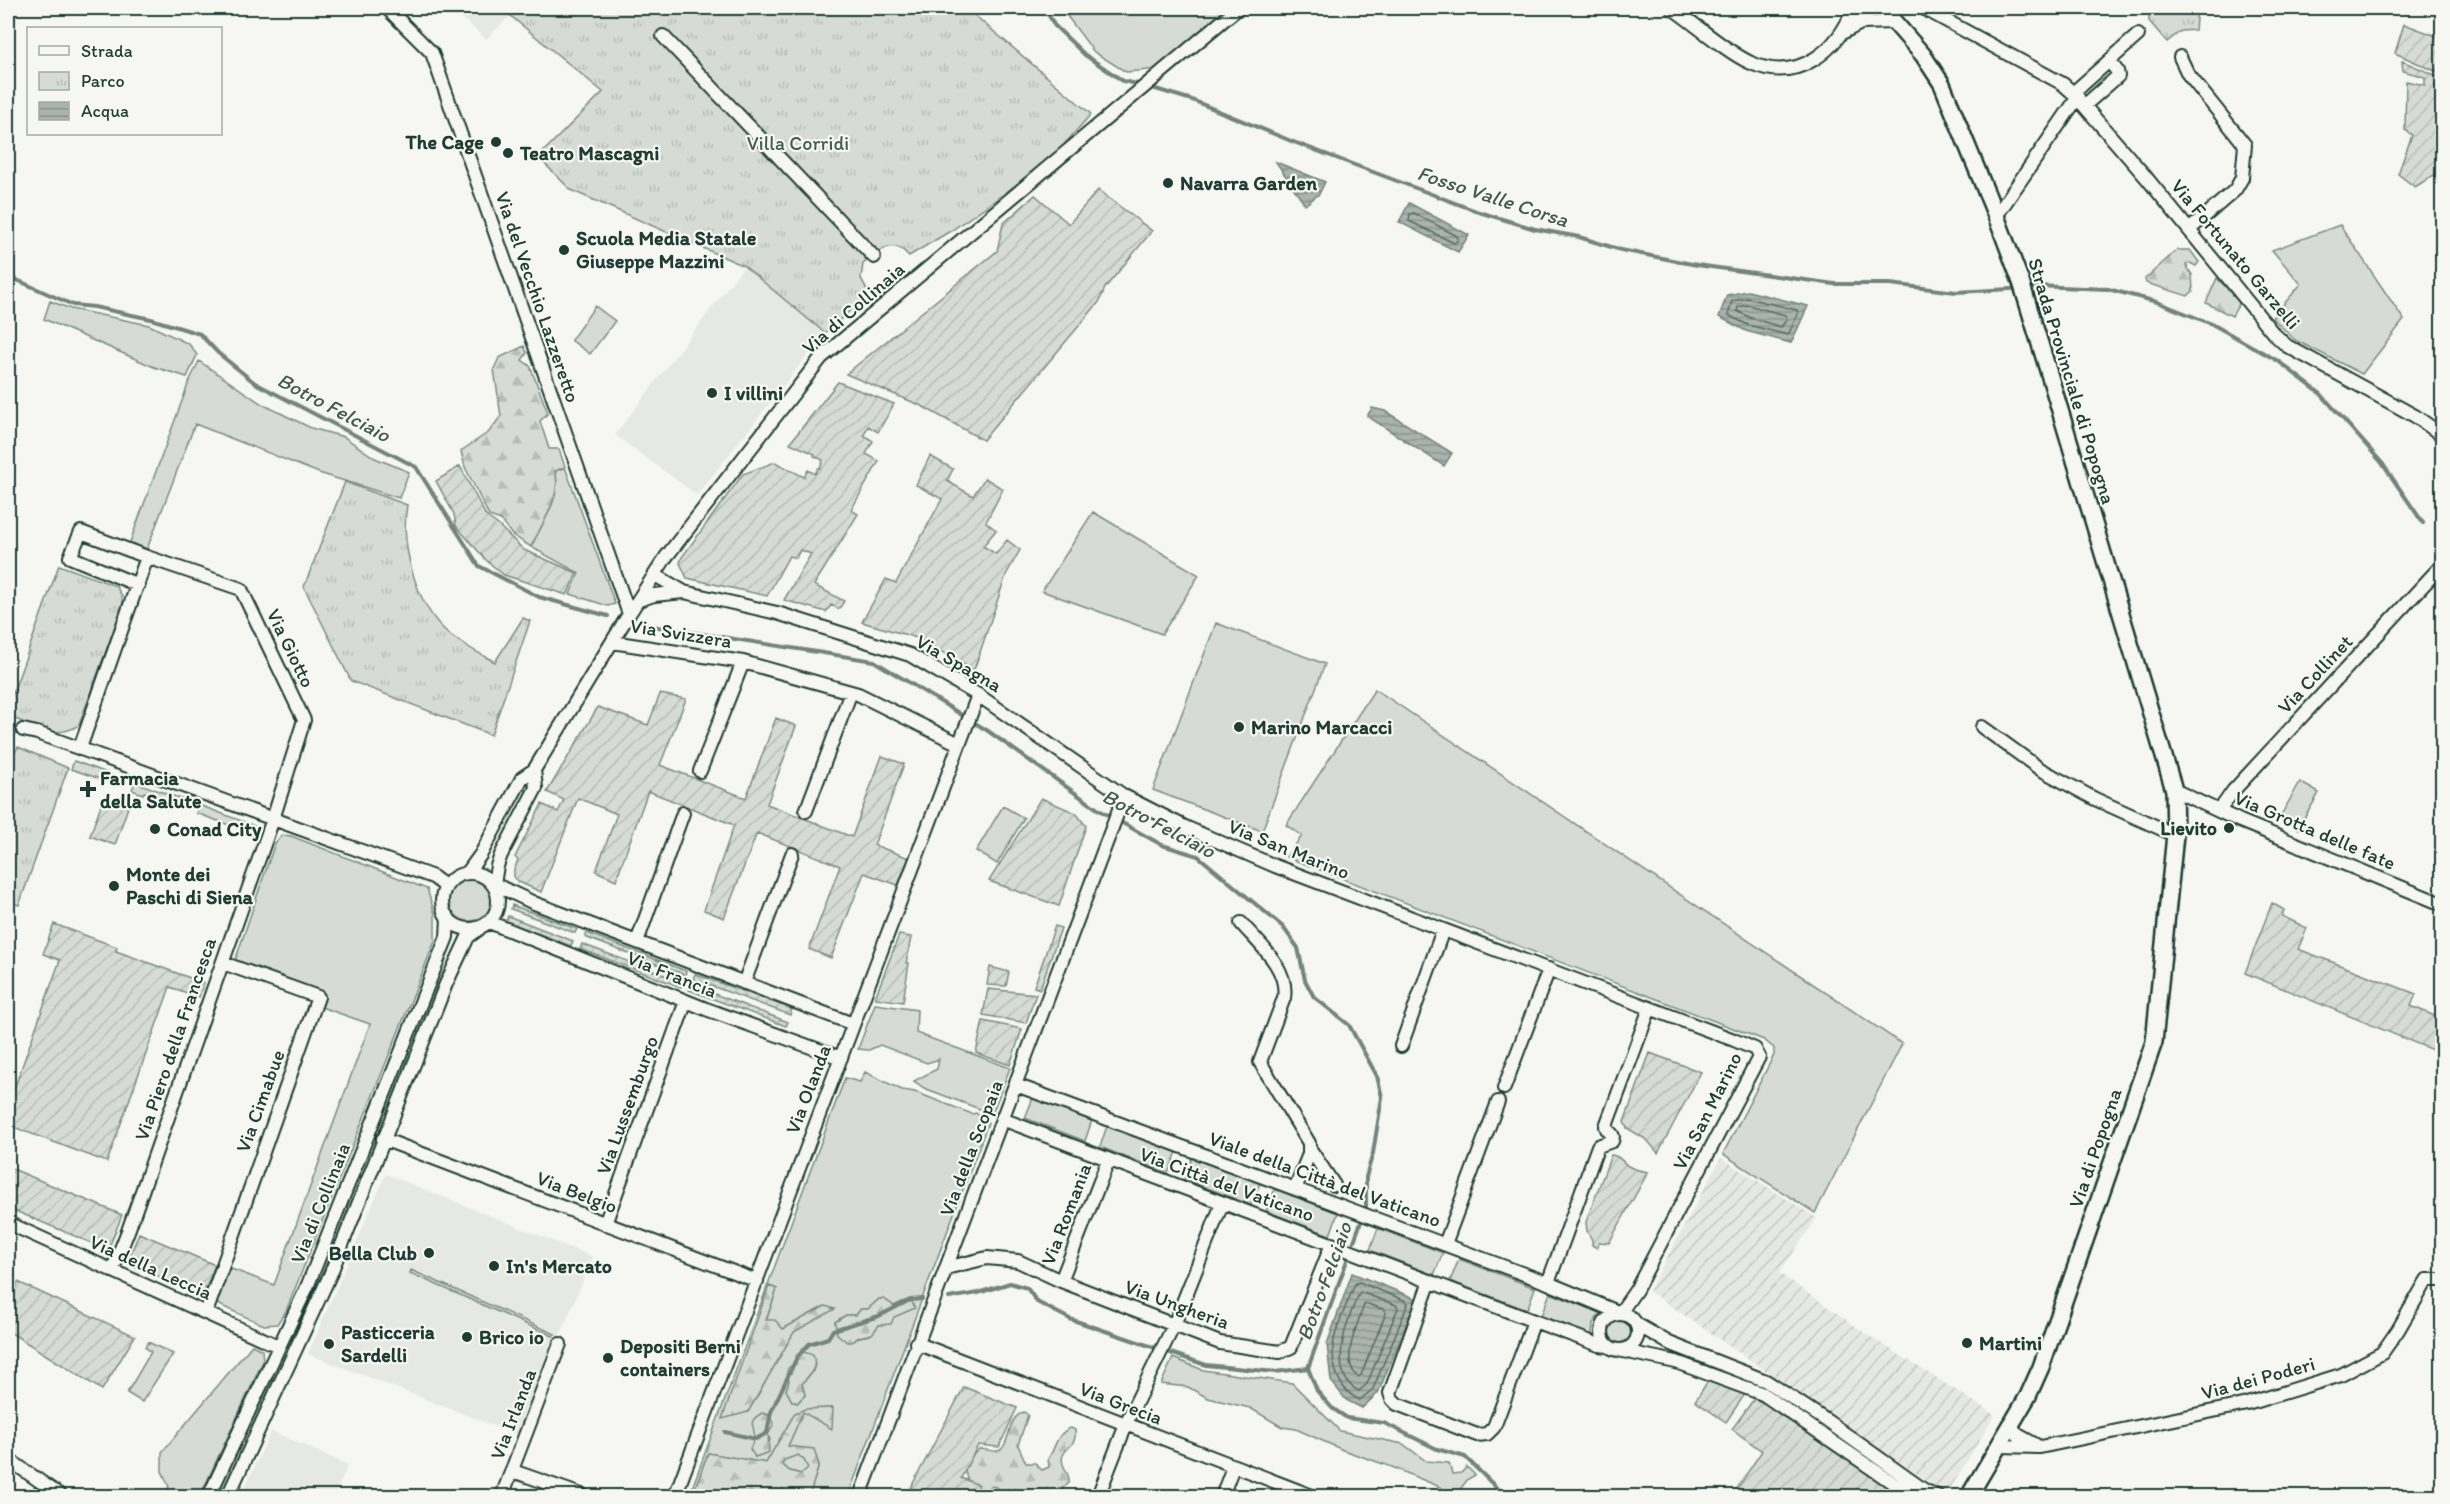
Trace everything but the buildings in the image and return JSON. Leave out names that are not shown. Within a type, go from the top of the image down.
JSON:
[{"type":"main road","name":"Strada Provinciale di Popogna","points":[[1882,8],[1923,55],[1942,84],[2021,282],[2174,790]]},
{"type":"main road","name":"Via di Popogna","points":[[1969,1497],[2028,1396],[2040,1367],[2154,1042],[2175,835],[2174,790]]},
{"type":"street","name":"Via del Vecchio Lazzeretto","points":[[387,8],[432,53],[629,614]]},
{"type":"street","name":"Via di Collinaia","points":[[468,872],[481,854],[522,778],[534,770],[629,614],[705,505],[821,358],[1238,8]]},
{"type":"street","points":[[1672,8],[1744,59],[1772,69],[1791,69],[1813,61],[1873,8]]},
{"type":"street","points":[[1848,29],[1854,8]]},
{"type":"street","name":"Via Fortunato Garzelli","points":[[1923,8],[2052,78],[2079,98],[2273,333],[2287,346],[2415,416],[2442,435]]},
{"type":"street","points":[[1848,29],[1868,22],[1895,22]]},
{"type":"street","points":[[1996,216],[2079,98],[2118,76],[2118,71],[2109,61],[2138,35]]},
{"type":"street","points":[[663,36],[874,257]]},
{"type":"street","points":[[2180,57],[2188,74],[2245,145],[2242,178],[2235,190],[2189,230]]},
{"type":"street","name":"Via Giotto","points":[[138,585],[70,557],[81,532],[240,589],[304,720],[273,819]]},
{"type":"street","points":[[80,748],[147,557]]},
{"type":"street","name":"Via Collinet","points":[[2219,811],[2234,791],[2442,565]]},
{"type":"street","name":"Via Spagna","points":[[656,575],[684,591],[777,613],[910,655],[978,695],[1124,796]]},
{"type":"street","name":"Via Spagna","points":[[639,600],[654,595],[684,591]]},
{"type":"street","name":"Via Svizzera","points":[[612,642],[743,662],[851,692],[960,741]]},
{"type":"street","name":"Via Svizzera","points":[[700,771],[743,662]]},
{"type":"street","points":[[806,811],[851,692]]},
{"type":"street","name":"Via Olanda","points":[[675,1497],[978,695]]},
{"type":"street","points":[[1982,727],[2040,769],[2095,799],[2175,835]]},
{"type":"street","points":[[23,730],[80,748],[433,877],[445,886]]},
{"type":"street","name":"Via di Collinaia","points":[[494,885],[496,866],[536,788],[534,770]]},
{"type":"street","name":"Via Grotta delle fate","points":[[2174,790],[2442,904]]},
{"type":"street","name":"Via della Scopaia","points":[[860,1497],[916,1343],[1124,796]]},
{"type":"street","name":"Via San Marino","points":[[1124,796],[1185,827],[1261,861],[1755,1049],[1759,1057],[1636,1290],[1629,1318]]},
{"type":"street","name":"Via Francia","points":[[637,942],[683,813]]},
{"type":"street","name":"Via Piero della Francesca","points":[[112,1271],[224,963],[273,819]]},
{"type":"street","name":"Via Francia","points":[[744,982],[792,854]]},
{"type":"street","points":[[468,872],[482,874],[494,885],[498,908],[484,926],[462,928],[448,917],[442,902],[445,886],[452,879],[468,872]]},
{"type":"street","name":"Via Francia","points":[[494,885],[534,903],[853,1024]]},
{"type":"street","name":"Via di Collinaia","points":[[209,1497],[307,1287],[447,937],[448,917]]},
{"type":"street","name":"Via Città del Vaticano","points":[[1240,923],[1264,949],[1283,976],[1286,988],[1260,1062],[1307,1138],[1310,1149],[1334,1185]]},
{"type":"street","name":"Via di Collinaia","points":[[228,1497],[317,1304],[446,984],[468,937],[484,926]]},
{"type":"street","name":"Via Francia","points":[[484,926],[841,1058]]},
{"type":"street","points":[[1401,1046],[1443,930]]},
{"type":"street","name":"Via Cimabue","points":[[206,1313],[318,997],[224,963]]},
{"type":"street","points":[[1504,1088],[1549,969]]},
{"type":"street","name":"Via Lussemburgo","points":[[605,1224],[686,1001]]},
{"type":"street","points":[[1548,1283],[1598,1146],[1612,1141],[1612,1133],[1606,1126],[1650,1008]]},
{"type":"street","name":"Viale della Città del Vaticano","points":[[1016,1085],[1548,1283],[1629,1318],[1669,1343],[1766,1381],[1937,1497]]},
{"type":"street","points":[[1445,1244],[1498,1102]]},
{"type":"street","name":"Via Città del Vaticano","points":[[1002,1119],[1599,1345],[1676,1362],[1763,1394],[1912,1497]]},
{"type":"street","name":"Via Belgio","points":[[383,1139],[757,1281]]},
{"type":"street","name":"Via Città del Vaticano","points":[[1295,1189],[1310,1149]]},
{"type":"street","name":"Via Romania","points":[[1061,1281],[1108,1161]]},
{"type":"street","points":[[1098,1497],[1125,1425],[1172,1329],[1222,1204]]},
{"type":"street","name":"Via della Leccia","points":[[8,1223],[278,1346]]},
{"type":"street","name":"Via Ungheria","points":[[946,1268],[987,1258],[1003,1258],[1033,1266],[1061,1281],[1172,1329],[1254,1350],[1286,1351],[1293,1342],[1332,1244]]},
{"type":"street","name":"Via dei Poderi","points":[[1999,1446],[2040,1447],[2247,1404],[2341,1375],[2382,1353],[2427,1280],[2442,1280]]},
{"type":"street","points":[[1430,1281],[1390,1393],[1397,1404],[1477,1435],[1487,1434],[1494,1427],[1534,1321]]},
{"type":"street","points":[[1609,1317],[1629,1318],[1638,1332],[1635,1342],[1626,1349],[1613,1348],[1603,1340],[1602,1327],[1609,1317]]},
{"type":"street","name":"Via Grecia","points":[[916,1343],[1312,1497]]},
{"type":"street","name":"Via Irlanda","points":[[502,1497],[560,1344]]},
{"type":"street","points":[[2011,1426],[2018,1435],[2040,1447]]},
{"type":"street","points":[[8,1459],[61,1497]]},
{"type":"street","points":[[1222,1497],[1233,1467]]},
{"type":"street","points":[[513,1471],[584,1497]]},
{"type":"shaded area","points":[[450,8],[500,8],[510,16],[486,39]]},
{"type":"shaded area","name":"I villini","points":[[744,266],[825,333],[697,495],[615,435]]},
{"type":"shaded area","points":[[1721,1158],[1817,1218],[1779,1273],[1871,1337],[1995,1415],[1950,1489],[1943,1491],[1936,1487],[1649,1291]]},
{"type":"shaded area","points":[[386,1174],[593,1257],[518,1435],[308,1354]]},
{"type":"shaded area","points":[[271,1431],[348,1465],[334,1496],[241,1496]]},
{"type":"green space","name":"Villa Corridi","points":[[501,8],[966,8],[1091,114],[1062,147],[1015,186],[952,230],[909,256],[897,247],[891,247],[885,248],[869,259],[863,264],[861,278],[869,294],[825,333],[744,266],[571,190],[538,157],[603,92]]},
{"type":"green space","points":[[1061,8],[1231,8],[1159,69],[1126,72],[1094,52]]},
{"type":"green space","points":[[2149,8],[2197,8],[2195,30],[2181,31],[2167,42],[2149,21]]},
{"type":"green space","points":[[2404,24],[2442,38],[2442,74],[2395,53]]},
{"type":"green space","points":[[2402,61],[2442,78],[2442,170],[2415,187],[2398,174],[2412,135],[2405,130],[2406,81],[2425,85],[2425,77],[2403,71]]},
{"type":"green space","points":[[1098,190],[1152,231],[1105,288],[1099,302],[983,440],[922,406],[846,374],[997,251],[1003,224],[1035,195],[1069,224]]},
{"type":"green space","points":[[2340,225],[2404,320],[2362,374],[2295,340],[2272,318],[2301,284],[2272,250]]},
{"type":"green space","points":[[2177,250],[2190,250],[2199,262],[2196,266],[2190,263],[2186,265],[2192,275],[2193,291],[2188,296],[2146,283],[2145,279]]},
{"type":"green space","points":[[2217,278],[2240,302],[2232,316],[2206,303]]},
{"type":"green space","points":[[50,301],[71,309],[149,325],[189,344],[197,355],[187,377],[154,367],[44,319]]},
{"type":"green space","points":[[595,306],[615,321],[590,354],[571,340]]},
{"type":"green space","points":[[524,346],[527,353],[522,360],[530,366],[548,413],[540,421],[549,449],[559,449],[565,467],[555,471],[557,480],[554,500],[531,547],[512,535],[501,520],[489,516],[465,467],[461,451],[489,432],[501,416],[494,369],[499,358]]},
{"type":"green space","points":[[199,361],[262,404],[311,428],[344,437],[375,458],[409,472],[399,498],[319,473],[195,424],[147,549],[130,542],[189,382]]},
{"type":"green space","points":[[838,382],[894,404],[878,432],[868,426],[864,435],[873,441],[866,454],[879,461],[851,510],[858,514],[814,585],[844,601],[839,609],[831,605],[826,612],[784,600],[811,554],[800,550],[796,558],[789,556],[767,596],[687,578],[680,563],[682,557],[743,474],[775,462],[804,477],[808,470],[815,474],[820,468],[823,460],[790,443]]},
{"type":"green space","points":[[930,456],[953,469],[947,481],[973,496],[985,478],[1003,489],[986,522],[996,530],[983,546],[996,554],[1007,540],[1020,550],[1006,575],[974,670],[917,638],[862,622],[886,579],[896,583],[942,499],[916,485]]},
{"type":"green space","points":[[460,466],[486,516],[524,550],[577,573],[567,595],[504,575],[487,561],[456,526],[454,514],[436,481]]},
{"type":"green space","points":[[565,467],[615,604],[608,606],[570,594],[579,573],[531,547],[554,500],[557,480],[555,471]]},
{"type":"green space","points":[[345,482],[407,505],[406,538],[413,574],[427,607],[453,637],[495,662],[523,618],[530,621],[491,735],[351,681],[304,587]]},
{"type":"green space","points":[[1093,512],[1199,575],[1162,634],[1042,591]]},
{"type":"green space","points":[[59,565],[116,586],[122,596],[123,604],[79,725],[70,730],[52,732],[8,716],[8,707]]},
{"type":"green space","name":"Marino Marcacci","points":[[1216,623],[1325,664],[1262,831],[1153,790]]},
{"type":"green space","points":[[1375,689],[1902,1044],[1815,1213],[1723,1154],[1774,1055],[1774,1048],[1764,1040],[1286,857],[1302,836],[1286,825]]},
{"type":"green space","points":[[660,694],[686,699],[660,765],[746,798],[776,718],[796,726],[767,804],[852,837],[882,756],[904,764],[874,845],[909,858],[898,885],[864,873],[831,958],[809,949],[840,866],[757,833],[724,918],[704,910],[734,825],[648,791],[616,880],[596,871],[617,814],[578,798],[541,892],[519,882],[514,877],[518,860],[515,857],[542,804],[558,812],[564,800],[547,792],[598,707],[648,725]]},
{"type":"green space","points":[[18,747],[68,768],[19,905],[8,901],[8,765]]},
{"type":"green space","points":[[74,761],[112,776],[109,782],[71,769]]},
{"type":"green space","points":[[135,782],[184,800],[182,805],[132,790]]},
{"type":"green space","points":[[2300,782],[2319,793],[2298,829],[2280,817]]},
{"type":"green space","points":[[1041,798],[1076,813],[1086,826],[1059,906],[989,881]]},
{"type":"green space","points":[[103,799],[128,807],[115,845],[90,836]]},
{"type":"green space","points":[[199,805],[255,826],[258,831],[257,835],[196,813]]},
{"type":"green space","points":[[1003,806],[1024,818],[997,864],[976,851]]},
{"type":"green space","points":[[282,835],[291,836],[427,889],[435,914],[435,941],[286,1311],[277,1324],[264,1325],[215,1303],[229,1268],[274,1285],[370,1024],[321,1007],[324,994],[235,961],[275,843]]},
{"type":"green space","points":[[470,879],[485,885],[491,900],[485,915],[470,921],[455,915],[449,900],[455,885]]},
{"type":"green space","points":[[2272,903],[2284,910],[2282,916],[2307,928],[2298,949],[2416,994],[2411,1006],[2442,1019],[2442,1054],[2245,973]]},
{"type":"green space","points":[[512,905],[577,929],[575,933],[511,909]]},
{"type":"green space","points":[[508,916],[573,941],[571,946],[506,921]]},
{"type":"green space","points":[[54,924],[117,947],[116,951],[204,983],[199,997],[170,987],[107,1162],[8,1125],[8,1106],[60,960],[43,954]]},
{"type":"green space","points":[[1055,926],[1061,928],[1040,989],[1034,987]]},
{"type":"green space","points":[[587,933],[686,971],[685,975],[585,937]]},
{"type":"green space","points":[[899,935],[911,937],[903,1002],[875,998]]},
{"type":"green space","points":[[582,944],[683,982],[681,987],[580,949]]},
{"type":"green space","points":[[990,967],[1009,972],[1006,986],[987,985]]},
{"type":"green space","points":[[695,974],[792,1009],[790,1015],[693,979]]},
{"type":"green space","points":[[435,983],[439,984],[326,1266],[292,1340],[288,1340],[322,1264]]},
{"type":"green space","points":[[691,985],[788,1022],[786,1026],[689,990]]},
{"type":"green space","points":[[988,989],[1036,994],[1026,1023],[983,1015]]},
{"type":"green space","points":[[875,1004],[917,1010],[916,1033],[1010,1068],[993,1111],[985,1111],[924,1088],[914,1081],[937,1069],[939,1059],[927,1063],[880,1045],[869,1050],[858,1049]]},
{"type":"green space","points":[[983,1021],[1022,1029],[1010,1065],[976,1053]]},
{"type":"green space","points":[[1650,1053],[1701,1072],[1658,1153],[1647,1140],[1627,1128],[1624,1122]]},
{"type":"green space","points":[[865,1072],[902,1090],[915,1092],[972,1114],[976,1113],[988,1123],[848,1496],[809,1496],[819,1465],[788,1446],[803,1412],[833,1408],[806,1409],[795,1413],[766,1463],[708,1453],[692,1496],[689,1496],[845,1078],[860,1082]],"holes":[[[769,1286],[777,1289],[766,1321],[783,1329],[825,1306],[794,1332],[748,1412]],[[879,1299],[884,1299],[894,1306],[902,1302],[889,1324],[879,1325],[870,1335],[859,1337],[854,1341],[835,1322],[846,1315],[856,1315],[861,1309],[868,1309]],[[796,1362],[815,1364],[813,1371],[802,1384],[805,1395],[797,1403],[792,1401],[786,1390]],[[754,1435],[768,1435],[770,1440],[764,1454],[755,1457]]]},
{"type":"green space","points":[[1033,1098],[1092,1120],[1085,1141],[1025,1118]]},
{"type":"green space","points":[[1107,1126],[1177,1152],[1168,1173],[1100,1147]]},
{"type":"green space","points":[[1611,1155],[1631,1167],[1648,1172],[1609,1243],[1599,1242],[1597,1248],[1592,1245],[1586,1222]]},
{"type":"green space","points":[[1192,1158],[1260,1183],[1251,1205],[1184,1179]]},
{"type":"green space","points":[[8,1167],[122,1215],[108,1250],[8,1208]]},
{"type":"green space","points":[[1275,1189],[1338,1213],[1330,1235],[1266,1211]]},
{"type":"green space","points":[[1378,1228],[1443,1253],[1434,1275],[1370,1250]]},
{"type":"green space","points":[[139,1233],[215,1265],[203,1295],[127,1263]]},
{"type":"green space","points":[[1459,1259],[1535,1288],[1527,1310],[1450,1281]]},
{"type":"green space","points":[[411,1270],[555,1334],[553,1336],[410,1273]]},
{"type":"green space","points":[[18,1282],[135,1336],[102,1390],[8,1331],[8,1303]]},
{"type":"green space","points":[[769,1286],[777,1289],[766,1320],[775,1320],[783,1329],[825,1306],[835,1309],[794,1332],[748,1412],[722,1419]]},
{"type":"green space","points":[[1550,1293],[1601,1313],[1593,1323],[1592,1336],[1541,1316]]},
{"type":"green space","points":[[879,1299],[884,1299],[894,1306],[905,1301],[912,1302],[915,1308],[894,1317],[891,1324],[879,1325],[872,1334],[859,1337],[852,1342],[847,1342],[837,1334],[835,1322],[846,1315],[856,1315],[861,1309],[868,1309]]},
{"type":"green space","points":[[1619,1320],[1624,1321],[1630,1327],[1630,1337],[1624,1343],[1619,1344],[1614,1343],[1608,1337],[1607,1332],[1608,1327],[1614,1321]]},
{"type":"green space","points":[[148,1342],[173,1354],[142,1402],[127,1393],[151,1352],[145,1347]]},
{"type":"green space","points":[[252,1345],[262,1350],[263,1361],[200,1496],[161,1496],[169,1487],[162,1471],[162,1452]]},
{"type":"green space","points":[[804,1352],[813,1355],[815,1364],[802,1384],[805,1395],[797,1403],[792,1401],[786,1390],[789,1381],[787,1371],[789,1367],[796,1364],[798,1357]]},
{"type":"green space","points":[[1173,1358],[1203,1370],[1292,1383],[1340,1431],[1403,1444],[1426,1461],[1449,1463],[1452,1474],[1461,1473],[1467,1467],[1475,1475],[1468,1479],[1461,1488],[1467,1496],[1450,1496],[1440,1487],[1392,1467],[1343,1450],[1296,1429],[1282,1427],[1250,1408],[1208,1398],[1188,1387],[1161,1384]]},
{"type":"green space","points":[[270,1379],[274,1381],[220,1496],[216,1496]]},
{"type":"green space","points":[[1708,1381],[1745,1394],[1726,1422],[1695,1401]]},
{"type":"green space","points":[[964,1387],[1017,1408],[999,1447],[978,1445],[961,1478],[979,1485],[974,1496],[927,1496],[910,1489]]},
{"type":"green space","points":[[1754,1399],[1769,1405],[1899,1496],[1732,1496],[1762,1451],[1732,1429]]},
{"type":"green space","points":[[833,1408],[832,1429],[803,1412],[788,1446],[814,1449],[819,1465],[809,1496],[692,1496],[708,1453],[766,1463],[795,1413],[805,1409]],"holes":[[[798,1455],[808,1468],[801,1474],[790,1471],[782,1465],[784,1460]]]},
{"type":"green space","points":[[1024,1412],[1028,1415],[1018,1445],[1026,1463],[1035,1463],[1042,1470],[1049,1467],[1048,1459],[1062,1434],[1071,1428],[1075,1430],[1075,1439],[1062,1459],[1069,1483],[1059,1496],[1030,1496],[1031,1492],[1028,1489],[1018,1495],[1009,1496],[1000,1494],[996,1487],[991,1486],[984,1496],[972,1496],[964,1468],[969,1459],[979,1449],[998,1451],[1002,1448],[1014,1420]]},
{"type":"green space","points":[[762,1413],[769,1415],[774,1423],[768,1435],[769,1452],[755,1457],[750,1449],[754,1440],[752,1422]]},
{"type":"green space","points":[[798,1455],[808,1468],[801,1474],[790,1471],[782,1465],[784,1460]]},
{"type":"water","points":[[1276,162],[1325,182],[1319,194],[1305,205]]},
{"type":"water","points":[[1409,203],[1469,235],[1458,252],[1399,222]]},
{"type":"water","points":[[1748,291],[1808,306],[1791,343],[1746,331],[1719,317],[1727,295]]},
{"type":"water","points":[[1372,408],[1385,411],[1452,453],[1444,466],[1367,416]]},
{"type":"water","points":[[1352,1273],[1417,1299],[1378,1393],[1362,1408],[1346,1400],[1331,1381],[1327,1344]]},
{"type":"waterway","name":"Fosso Valle Corsa","points":[[1045,8],[1054,25],[1085,55],[1123,81],[1142,85]]},
{"type":"waterway","name":"Fosso Valle Corsa","points":[[1149,87],[1192,100],[1291,141],[1479,212],[1535,229],[1579,237],[1621,250],[1697,265],[1834,284],[1890,284],[1956,292],[2011,289]]},
{"type":"waterway","name":"Botro Felciaio","points":[[8,276],[73,305],[151,319],[200,334],[218,353],[255,383],[416,467],[479,566],[539,597],[608,616]]},
{"type":"waterway","name":"Fosso Valle Corsa","points":[[2035,286],[2108,289],[2157,302],[2212,324],[2278,361],[2321,394],[2382,463],[2423,523]]},
{"type":"waterway","name":"Botro Felciaio","points":[[639,624],[874,661],[988,731],[1099,810],[1162,845],[1198,856],[1283,927],[1298,948],[1305,980],[1314,997],[1349,1025],[1377,1076],[1382,1097],[1373,1153],[1366,1177],[1366,1208],[1308,1368],[1317,1391],[1332,1408],[1347,1418],[1384,1423],[1437,1449],[1465,1457],[1505,1496]]},
{"type":"waterway","points":[[949,1298],[978,1293],[1010,1283],[1027,1288],[1037,1302],[1070,1319],[1206,1365],[1275,1372],[1308,1368]]},
{"type":"waterway","points":[[725,1432],[756,1439],[767,1433],[771,1412],[797,1357],[809,1344],[828,1338],[833,1330],[879,1316],[910,1300],[922,1299]]},
{"type":"place","name":"The Cage","points":[[496,142]]},
{"type":"place","name":"Teatro Mascagni","points":[[508,153]]},
{"type":"place","name":"Navarra Garden","points":[[1168,183]]},
{"type":"place","name":"Scuola Media Statale Giuseppe Mazzini","points":[[564,250]]},
{"type":"place","name":"I villini","points":[[712,393]]},
{"type":"place","name":"Marino Marcacci","points":[[1239,727]]},
{"type":"place","name":"Farmacia della Salute","points":[[88,789]]},
{"type":"place","name":"Lievito","points":[[2229,828]]},
{"type":"place","name":"Conad City","points":[[155,829]]},
{"type":"place","name":"Monte dei Paschi di Siena","points":[[114,886]]},
{"type":"place","name":"Bella Club","points":[[429,1253]]},
{"type":"place","name":"In's Mercato","points":[[494,1266]]},
{"type":"place","name":"Brico io","points":[[467,1337]]},
{"type":"place","name":"Martini","points":[[1967,1343]]},
{"type":"place","name":"Pasticceria Sardelli","points":[[329,1344]]},
{"type":"place","name":"Depositi Berni containers","points":[[608,1358]]}]
